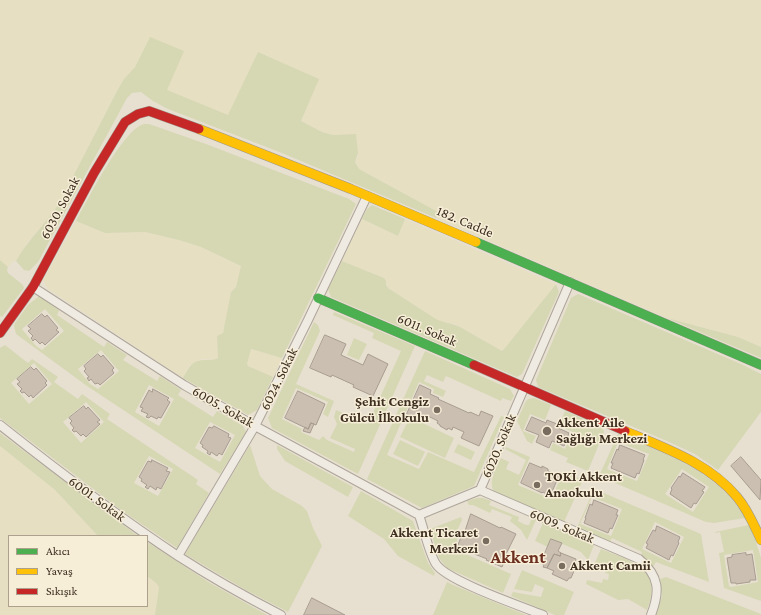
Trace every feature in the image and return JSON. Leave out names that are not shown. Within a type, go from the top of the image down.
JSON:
[{"type":"street","name":"6030. Sokak","points":[[0,333],[34,287],[94,173],[123,124],[142,112],[154,112]]},
{"type":"street","name":"182. Cadde","points":[[154,112],[367,196],[761,365]]},
{"type":"street","name":"6024. Sokak","points":[[178,556],[255,426],[367,196]]},
{"type":"street","name":"6020. Sokak","points":[[419,515],[480,490],[570,282]]},
{"type":"street","name":"6005. Sokak","points":[[34,287],[160,370],[255,426],[419,515]]},
{"type":"street","name":"6011. Sokak","points":[[318,298],[677,453],[708,470],[726,485],[741,501],[761,540]]},
{"type":"street","name":"6001. Sokak","points":[[0,425],[117,514],[148,535]]},
{"type":"street","name":"6009. Sokak","points":[[480,490],[631,556],[644,564],[652,574],[657,589],[656,601],[650,615]]},
{"type":"street","points":[[419,515],[433,559],[436,565],[444,572],[460,581],[542,615]]},
{"type":"street","name":"6001. Sokak","points":[[148,535],[178,556],[234,590],[281,615]]},
{"type":"shaded area","points":[[0,0],[761,0],[761,347],[738,337],[667,318],[436,218],[438,212],[359,169],[355,161],[358,157],[356,134],[333,135],[322,132],[301,121],[318,79],[258,52],[228,116],[167,90],[150,37],[135,67],[124,79],[117,91],[60,202],[49,218],[27,243],[16,261],[13,261],[8,267],[0,260]]},
{"type":"shaded area","points":[[362,219],[398,236],[405,219],[556,284],[502,351],[455,324],[442,322],[436,319],[388,288],[384,278],[342,261]]},
{"type":"shaded area","points":[[76,221],[105,233],[145,232],[179,240],[201,247],[241,266],[236,287],[231,292],[223,333],[217,337],[218,358],[215,360],[202,359],[189,366],[183,378],[48,289],[43,280]]},
{"type":"shaded area","points":[[251,349],[282,358],[273,377],[248,366],[247,364]]},
{"type":"shaded area","points":[[0,446],[55,490],[97,535],[8,535],[8,607],[148,607],[148,577],[159,587],[155,615],[0,615]]},
{"type":"green space","points":[[150,37],[184,51],[167,90],[228,115],[258,52],[319,79],[301,121],[322,132],[333,135],[356,134],[358,153],[355,162],[359,169],[438,212],[436,218],[282,153],[168,109],[153,101],[141,92],[132,93],[127,98],[38,262],[29,271],[24,270],[16,261],[26,245],[60,202],[117,91],[124,79],[135,67]]},
{"type":"green space","points":[[144,124],[149,124],[206,144],[349,199],[356,204],[282,358],[251,349],[247,364],[248,366],[273,377],[257,410],[248,415],[183,378],[190,366],[195,362],[218,358],[217,336],[223,333],[231,292],[236,287],[241,266],[201,247],[179,240],[145,232],[105,233],[76,221],[116,152],[126,138]]},
{"type":"green space","points":[[372,205],[405,219],[398,236],[362,219],[367,209]]},
{"type":"green space","points":[[0,260],[8,267],[8,273],[23,285],[24,288],[2,317],[0,316]]},
{"type":"green space","points":[[342,261],[384,278],[388,288],[436,319],[460,327],[502,351],[556,284],[559,292],[522,374],[517,377],[331,297],[328,289]]},
{"type":"green space","points":[[578,294],[761,374],[761,412],[718,470],[695,454],[667,441],[538,387],[536,380],[571,298]]},
{"type":"green space","points":[[39,296],[59,310],[57,315],[104,347],[107,342],[127,355],[123,360],[157,381],[160,376],[181,390],[178,395],[213,417],[217,411],[243,426],[246,432],[220,474],[87,386],[16,334],[14,326],[15,323],[28,305]],"holes":[[[45,309],[64,331],[42,350],[36,346],[22,329]],[[101,350],[119,371],[98,389],[90,384],[78,369]],[[149,385],[174,399],[159,426],[135,412]],[[210,422],[235,435],[220,462],[195,448]]]},
{"type":"green space","points":[[334,312],[415,346],[358,474],[272,428],[268,418],[314,322],[318,325],[320,331],[296,384],[334,401],[328,417],[323,414],[328,402],[296,388],[282,419],[302,429],[301,432],[319,440],[323,436],[327,440],[354,452],[355,449],[330,438],[337,424],[334,417],[336,410],[368,424],[401,351],[372,338],[374,333],[333,315]]},
{"type":"green space","points":[[667,318],[738,337],[761,347],[761,358]]},
{"type":"green space","points":[[354,338],[367,344],[359,360],[347,355]]},
{"type":"green space","points":[[5,345],[28,363],[32,359],[58,377],[54,382],[78,399],[82,394],[110,414],[107,419],[198,480],[196,484],[209,493],[177,548],[121,510],[0,418],[0,348]],"holes":[[[34,363],[52,384],[29,404],[11,383]],[[86,402],[104,422],[81,443],[63,422]],[[149,456],[173,469],[158,496],[134,483]]]},
{"type":"green space","points":[[425,351],[510,389],[514,396],[511,401],[502,398],[501,401],[446,376],[443,382],[427,375],[424,381],[446,391],[443,397],[433,393],[434,389],[419,382],[387,455],[419,469],[428,452],[474,472],[501,416],[504,417],[474,486],[422,508],[367,479]]},
{"type":"green space","points":[[534,398],[551,405],[545,420],[530,414],[523,431],[536,436],[532,444],[527,441],[517,421],[526,401]]},
{"type":"green space","points":[[565,411],[602,427],[604,432],[588,471],[566,462],[568,458],[550,450],[553,443],[565,449],[573,432],[559,426]]},
{"type":"green space","points":[[410,417],[454,438],[445,458],[400,437]]},
{"type":"green space","points":[[0,433],[137,535],[97,535],[55,490],[0,446]]},
{"type":"green space","points":[[618,434],[672,457],[706,476],[721,488],[734,502],[745,518],[714,523],[706,522],[599,476]],"holes":[[[618,442],[649,454],[637,481],[607,469]],[[682,469],[709,487],[693,512],[665,494]]]},
{"type":"green space","points":[[400,440],[425,452],[418,466],[393,454]]},
{"type":"green space","points":[[458,444],[475,452],[471,460],[454,452]]},
{"type":"green space","points":[[250,445],[260,476],[272,489],[302,506],[307,511],[322,546],[288,612],[244,589],[185,554]]},
{"type":"green space","points":[[277,445],[353,487],[348,497],[285,461],[277,449]]},
{"type":"green space","name":"TOKİ Akkent Anaokulu","points":[[506,447],[530,457],[518,485],[551,499],[564,471],[583,480],[564,522],[494,492],[492,488],[492,479],[501,458],[509,462],[506,469],[519,475],[526,460],[505,449]]},
{"type":"green space","points":[[594,489],[701,534],[709,582],[656,562],[653,567],[641,555],[642,552],[612,538],[610,542],[577,528]],"holes":[[[592,497],[622,509],[611,536],[580,524]],[[655,522],[684,537],[671,563],[642,549]]]},
{"type":"green space","points":[[361,491],[413,521],[428,563],[435,573],[434,576],[398,556],[384,539],[348,516]]},
{"type":"green space","points":[[483,498],[491,501],[489,505],[519,517],[518,521],[526,525],[529,525],[532,518],[536,520],[527,540],[521,530],[510,521],[512,517],[492,509],[490,513],[473,505],[469,505],[467,501]]},
{"type":"green space","points":[[461,517],[462,520],[456,533],[459,535],[454,549],[511,574],[503,593],[447,568],[439,558],[430,529]]},
{"type":"green space","points":[[543,523],[594,545],[588,560],[581,552],[551,539],[548,547],[535,541]]},
{"type":"green space","points":[[749,525],[761,558],[761,601],[724,588],[719,553],[724,552],[720,532],[715,532]],"holes":[[[753,550],[758,582],[731,587],[729,586],[724,555]]]},
{"type":"green space","points":[[148,543],[210,583],[267,615],[155,615],[159,587],[148,577]]},
{"type":"green space","points":[[601,549],[634,563],[648,576],[651,585],[651,596],[647,610],[628,599],[618,600],[586,584],[587,580],[602,583],[603,579],[608,580],[609,574],[605,573],[606,568],[594,565]]},
{"type":"green space","points":[[522,570],[574,592],[564,615],[555,615],[511,596],[513,592],[541,597],[544,588],[535,584],[532,592],[514,589]]},
{"type":"green space","points":[[666,577],[761,615],[656,615],[662,596],[660,579]]},
{"type":"green space","points":[[447,582],[453,585],[526,615],[433,615]]},
{"type":"building","points":[[42,314],[45,317],[47,315],[58,328],[56,330],[59,332],[45,345],[42,342],[40,344],[35,339],[33,341],[31,338],[33,336],[28,331],[31,329],[28,326]]},
{"type":"building","points":[[325,335],[346,344],[341,355],[363,365],[368,354],[388,364],[373,396],[332,375],[331,377],[310,368]]},
{"type":"building","points":[[98,354],[101,357],[103,355],[114,368],[112,370],[114,373],[100,385],[98,383],[95,384],[91,379],[89,381],[87,378],[89,377],[84,371],[86,369],[84,366]]},
{"type":"building","points":[[31,367],[34,370],[36,368],[47,381],[45,383],[47,385],[33,398],[31,395],[29,397],[24,392],[22,393],[20,391],[22,389],[17,384],[20,382],[17,379]]},
{"type":"building","points":[[420,385],[431,390],[430,394],[439,398],[438,399],[469,413],[470,412],[479,416],[481,411],[493,416],[479,446],[461,438],[464,432],[453,427],[452,430],[448,428],[447,430],[437,423],[438,421],[428,416],[425,422],[407,414]]},
{"type":"building","points":[[153,389],[169,398],[167,400],[170,402],[161,418],[158,417],[157,419],[151,416],[149,418],[146,417],[148,414],[141,411],[143,408],[140,407],[149,390],[152,392]]},
{"type":"building","points":[[298,391],[325,404],[316,425],[311,423],[308,429],[285,418]]},
{"type":"building","points":[[84,406],[86,409],[88,407],[100,420],[97,422],[100,424],[86,437],[83,434],[81,436],[76,431],[74,432],[72,430],[74,428],[70,423],[72,421],[69,418]]},
{"type":"building","name":"Akkent Aile Sağlığı Merkezi","points":[[532,417],[546,423],[547,420],[557,424],[556,427],[569,433],[564,446],[552,441],[549,448],[536,442],[539,435],[526,430]]},
{"type":"building","points":[[311,423],[314,424],[310,433],[303,431],[305,427],[308,429]]},
{"type":"building","points":[[214,426],[229,434],[228,437],[231,438],[222,455],[219,453],[217,456],[211,452],[210,455],[207,453],[208,451],[202,447],[203,445],[200,443],[209,427],[212,428]]},
{"type":"building","points":[[620,445],[645,455],[639,474],[637,473],[635,478],[611,468],[613,463],[611,463]]},
{"type":"building","points":[[741,457],[761,480],[760,500],[731,466]]},
{"type":"building","points":[[152,460],[168,468],[166,471],[170,472],[161,489],[157,487],[156,490],[150,486],[148,489],[145,487],[147,485],[141,481],[142,479],[139,477],[148,461],[151,462]]},
{"type":"building","points":[[530,463],[542,468],[542,466],[548,469],[548,471],[559,476],[550,496],[521,483]]},
{"type":"building","points":[[683,473],[705,487],[702,491],[704,492],[696,504],[694,503],[691,508],[670,494],[671,488],[679,476],[680,477]]},
{"type":"building","points":[[594,500],[618,510],[616,515],[618,515],[612,529],[610,528],[608,533],[584,523],[590,504],[592,505]]},
{"type":"building","name":"Akkent Ticaret Merkezi","points":[[471,514],[516,534],[506,554],[507,555],[502,567],[486,560],[487,559],[457,547],[462,535],[463,536]]},
{"type":"building","points":[[657,526],[680,537],[673,556],[671,555],[669,560],[646,548],[648,544],[646,543]]},
{"type":"building","points":[[551,539],[562,543],[558,551],[561,553],[560,556],[554,554],[547,568],[543,567],[544,565],[541,563]]},
{"type":"building","name":"Akkent Camii","points":[[561,553],[576,559],[575,563],[577,564],[571,578],[567,581],[552,574],[554,571],[547,568],[554,554],[560,556]]},
{"type":"building","points":[[746,553],[746,555],[752,554],[756,580],[736,584],[731,583],[727,558],[732,557],[732,555]]},
{"type":"building","points":[[312,598],[345,615],[304,615]]},
{"type":"traffic: fast","points":[[476,242],[761,365]]},
{"type":"traffic: fast","points":[[318,298],[474,365]]},
{"type":"traffic: slow","points":[[199,129],[351,189],[476,242]]},
{"type":"traffic: slow","points":[[625,431],[671,450],[686,458],[700,466],[726,485],[741,502],[761,540]]},
{"type":"traffic: jam","points":[[0,333],[33,287],[94,173],[125,122],[138,114],[149,111],[199,129]]},
{"type":"traffic: jam","points":[[474,365],[625,431]]},
{"type":"place","name":"Şehit Cengiz Gülcü İlkokulu","points":[[437,410]]},
{"type":"place","name":"Akkent Aile Sağlığı Merkezi","points":[[547,431]]},
{"type":"place","name":"TOKİ Akkent Anaokulu","points":[[537,485]]},
{"type":"place","name":"Akkent Ticaret Merkezi","points":[[486,541]]},
{"type":"place","name":"Akkent Camii","points":[[562,566]]},
{"type":"district","name":"Akkent","points":[[518,557]]}]
